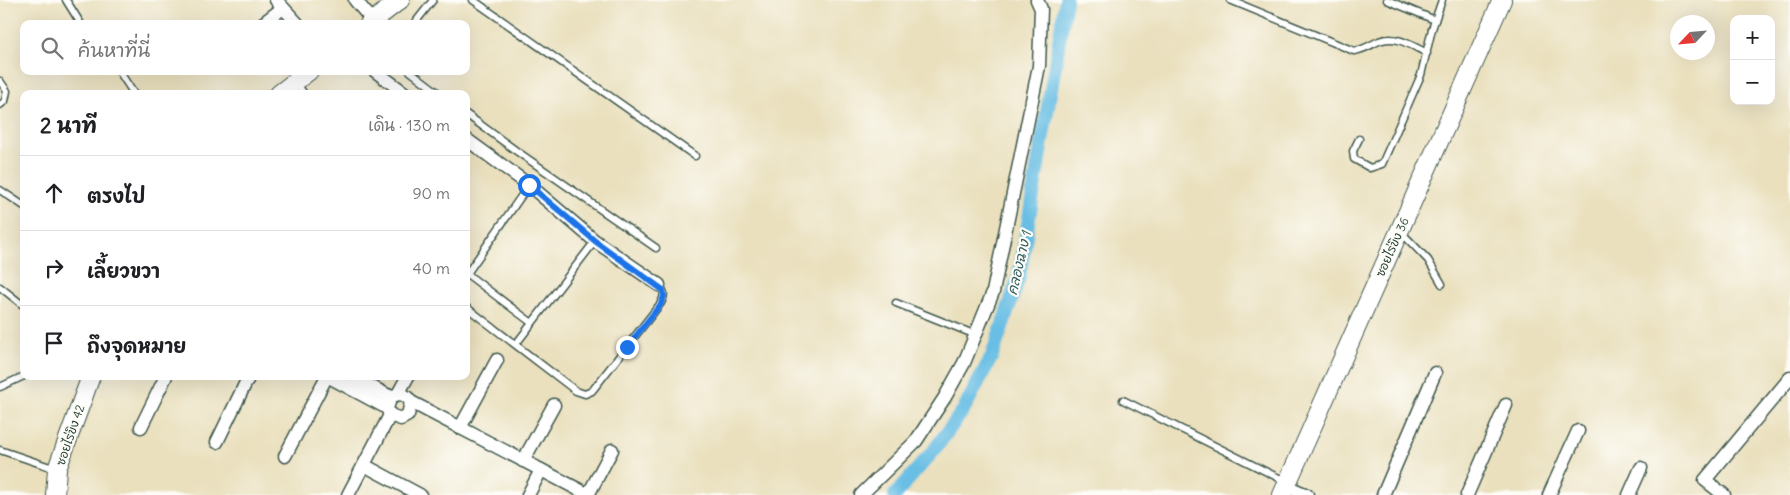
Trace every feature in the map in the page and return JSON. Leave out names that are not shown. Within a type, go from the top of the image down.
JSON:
[{"type":"street","points":[[354,0],[369,20]]},
{"type":"street","points":[[374,20],[400,0]]},
{"type":"street","points":[[861,495],[916,441],[964,363],[994,292],[1039,66],[1041,9],[1037,0]]},
{"type":"street","name":"ซอยไร่ขิง 36","points":[[1286,488],[1502,0]]},
{"type":"street","points":[[266,20],[280,4],[294,20]]},
{"type":"street","points":[[381,75],[401,90]]},
{"type":"street","points":[[287,90],[302,82]]},
{"type":"street","points":[[470,141],[529,185],[595,241],[659,285]]},
{"type":"street","points":[[460,428],[497,360]]},
{"type":"street","points":[[1383,495],[1435,373]]},
{"type":"street","points":[[1724,495],[1705,480],[1790,378]]},
{"type":"street","name":"ซอยไร่ขิง 42","points":[[55,495],[58,469],[90,380]]},
{"type":"street","points":[[141,427],[164,380]]},
{"type":"street","points":[[217,442],[248,380]]},
{"type":"street","points":[[285,456],[325,380]]},
{"type":"street","points":[[337,380],[392,403],[406,396],[411,402],[588,495],[612,450]]},
{"type":"street","points":[[357,380],[392,403],[397,418],[405,417],[410,411],[411,402]]},
{"type":"street","points":[[348,495],[392,403],[406,380]]},
{"type":"street","points":[[523,461],[554,405]]},
{"type":"street","points":[[1467,495],[1506,405]]},
{"type":"street","points":[[1548,495],[1578,432]]},
{"type":"street","points":[[364,465],[420,495]]},
{"type":"street","points":[[1629,495],[1641,468]]},
{"type":"street","points":[[528,495],[541,470]]},
{"type":"street","points":[[1286,488],[1307,495]]},
{"type":"lane","points":[[66,0],[78,20]]},
{"type":"lane","points":[[417,20],[433,0]]},
{"type":"lane","points":[[474,0],[695,156]]},
{"type":"lane","points":[[1230,0],[1354,52],[1363,50],[1378,41],[1390,38],[1427,53]]},
{"type":"lane","points":[[1387,0],[1435,20]]},
{"type":"lane","points":[[1358,139],[1353,151],[1354,158],[1370,168],[1382,164],[1421,75],[1442,0]]},
{"type":"lane","points":[[122,75],[131,90]]},
{"type":"lane","points":[[415,75],[435,90]]},
{"type":"lane","points":[[0,81],[7,91],[5,101],[0,105]]},
{"type":"lane","points":[[470,117],[656,248]]},
{"type":"lane","points":[[470,268],[529,185]]},
{"type":"lane","points":[[0,190],[20,203]]},
{"type":"lane","points":[[1399,231],[1428,260],[1442,284]]},
{"type":"lane","points":[[516,344],[595,241]]},
{"type":"lane","points":[[470,277],[532,323]]},
{"type":"lane","points":[[470,310],[576,391],[584,394],[592,391],[661,304],[664,296],[659,285]]},
{"type":"lane","points":[[0,287],[20,303]]},
{"type":"lane","points":[[896,303],[977,335]]},
{"type":"lane","points":[[0,387],[20,378]]},
{"type":"lane","points":[[1123,400],[1286,488]]},
{"type":"lane","points":[[0,450],[58,469]]},
{"type":"waterway","name":"คลองฉาง 1","points":[[895,495],[935,449],[964,409],[992,356],[1019,277],[1066,0]]},
{"type":"route","points":[[529,185],[595,241],[659,285],[663,290],[664,296],[661,304],[627,347]]}]
